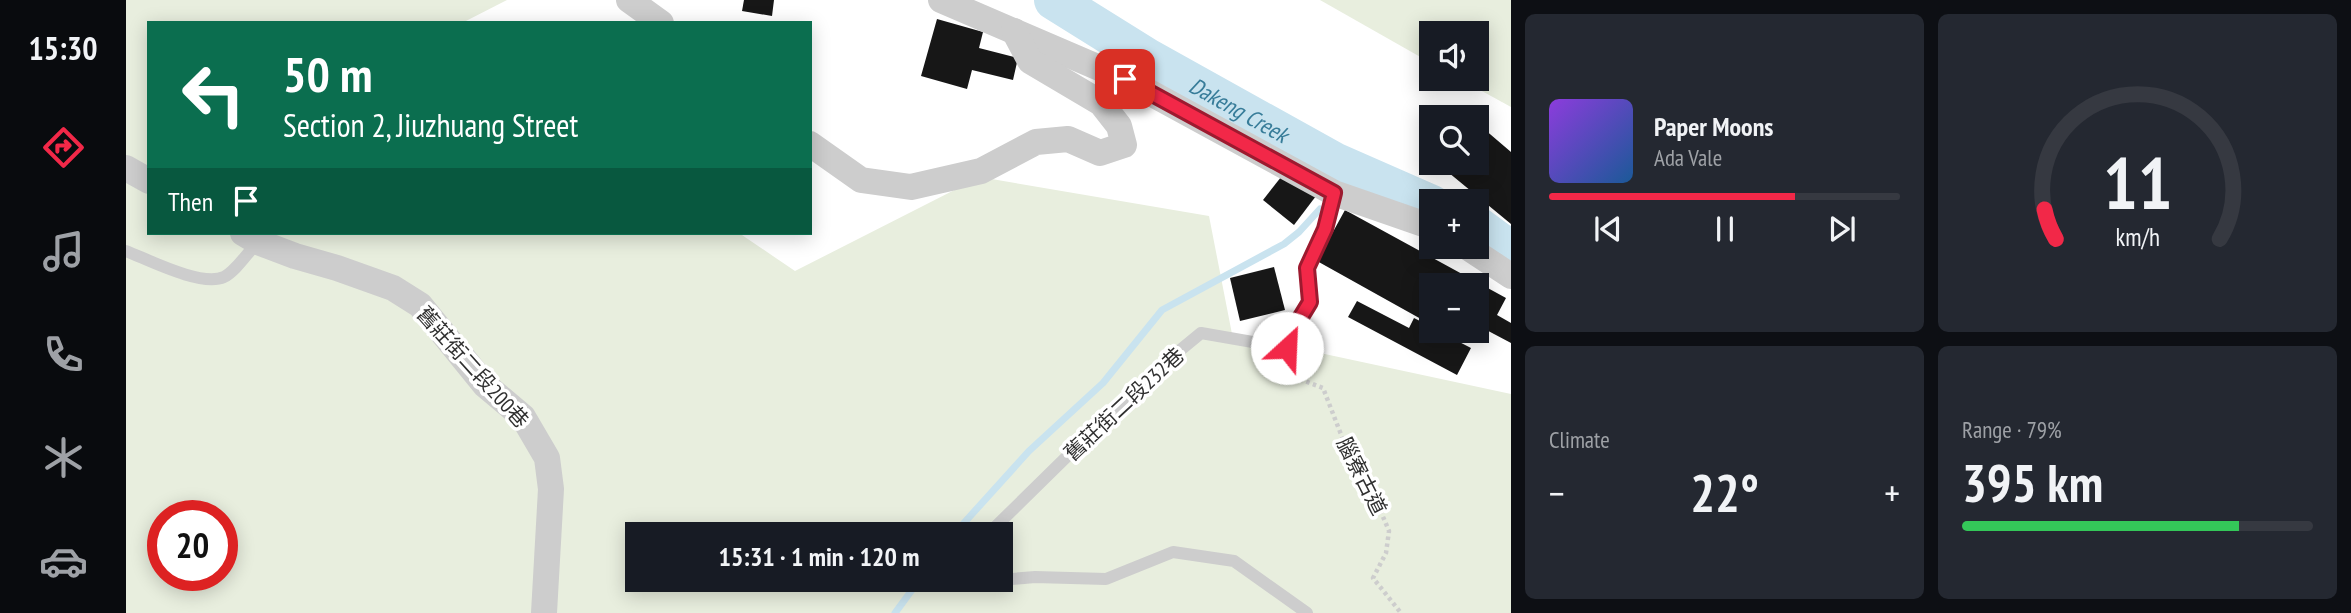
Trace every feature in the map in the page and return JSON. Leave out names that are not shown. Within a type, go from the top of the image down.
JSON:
[{"type":"street","points":[[629,0],[658,21]]},
{"type":"street","points":[[941,0],[1125,79],[1328,191],[1419,222]]},
{"type":"street","points":[[812,146],[861,180],[911,187],[981,171],[1036,142],[1068,139],[1100,153],[1124,145],[1119,126],[1101,103],[1030,61],[1014,31]]},
{"type":"street","points":[[126,168],[147,180]]},
{"type":"street","name":"舊莊街二段200巷","points":[[250,237],[393,288],[420,305],[485,385],[523,417],[547,458],[550,479],[544,613]]},
{"type":"street","points":[[1485,259],[1511,276]]},
{"type":"lane","points":[[1287,348],[1293,330],[1310,302],[1307,268],[1325,229],[1328,191]]},
{"type":"lane","points":[[126,251],[197,278],[214,280],[227,276],[250,237]]},
{"type":"lane","name":"舊莊街二段232巷","points":[[1000,522],[1150,375],[1202,333],[1287,348]]},
{"type":"lane","points":[[1013,579],[1106,579],[1173,552],[1234,561],[1307,613]]},
{"type":"path","name":"腦寮古道","points":[[1287,348],[1297,378],[1323,388],[1349,455],[1365,474],[1389,531],[1386,554],[1373,578],[1401,613]]},
{"type":"green space","points":[[126,0],[507,0],[466,21],[147,21],[147,235],[742,235],[795,271],[980,177],[1209,216],[1232,334],[1511,394],[1511,613],[126,613]]},
{"type":"green space","points":[[1320,0],[1511,0],[1511,107],[1482,91],[1489,91],[1489,21],[1419,21],[1419,56]]},
{"type":"building","points":[[744,0],[774,0],[772,16],[742,11]]},
{"type":"building","points":[[937,19],[983,32],[979,48],[1018,58],[1013,80],[972,70],[967,89],[921,76]]},
{"type":"building","points":[[1489,133],[1511,152],[1511,224],[1489,206],[1489,189],[1469,189],[1452,175],[1489,175]]},
{"type":"building","points":[[1285,172],[1316,196],[1294,225],[1263,200]]},
{"type":"building","points":[[1345,210],[1419,250],[1419,259],[1435,259],[1460,273],[1419,273],[1419,318],[1317,261]]},
{"type":"building","points":[[1274,267],[1285,310],[1240,321],[1230,278]]},
{"type":"building","points":[[1489,289],[1506,298],[1497,315],[1511,323],[1511,343],[1489,331]]},
{"type":"building","points":[[1357,301],[1409,328],[1414,318],[1419,320],[1419,343],[1461,343],[1471,348],[1457,375],[1348,317]]},
{"type":"waterway","name":"Dakeng Creek","points":[[1054,0],[1147,58],[1334,162],[1419,199]]},
{"type":"waterway","points":[[1331,170],[1334,162]]},
{"type":"waterway","points":[[965,522],[1029,451],[1103,383],[1162,310],[1284,244],[1320,209]]},
{"type":"waterway","name":"Dakeng Creek","points":[[1489,235],[1511,251]]},
{"type":"waterway","points":[[895,613],[910,592]]},
{"type":"route","points":[[1125,79],[1334,193],[1325,229],[1307,268],[1310,302],[1293,330],[1287,348]]}]
